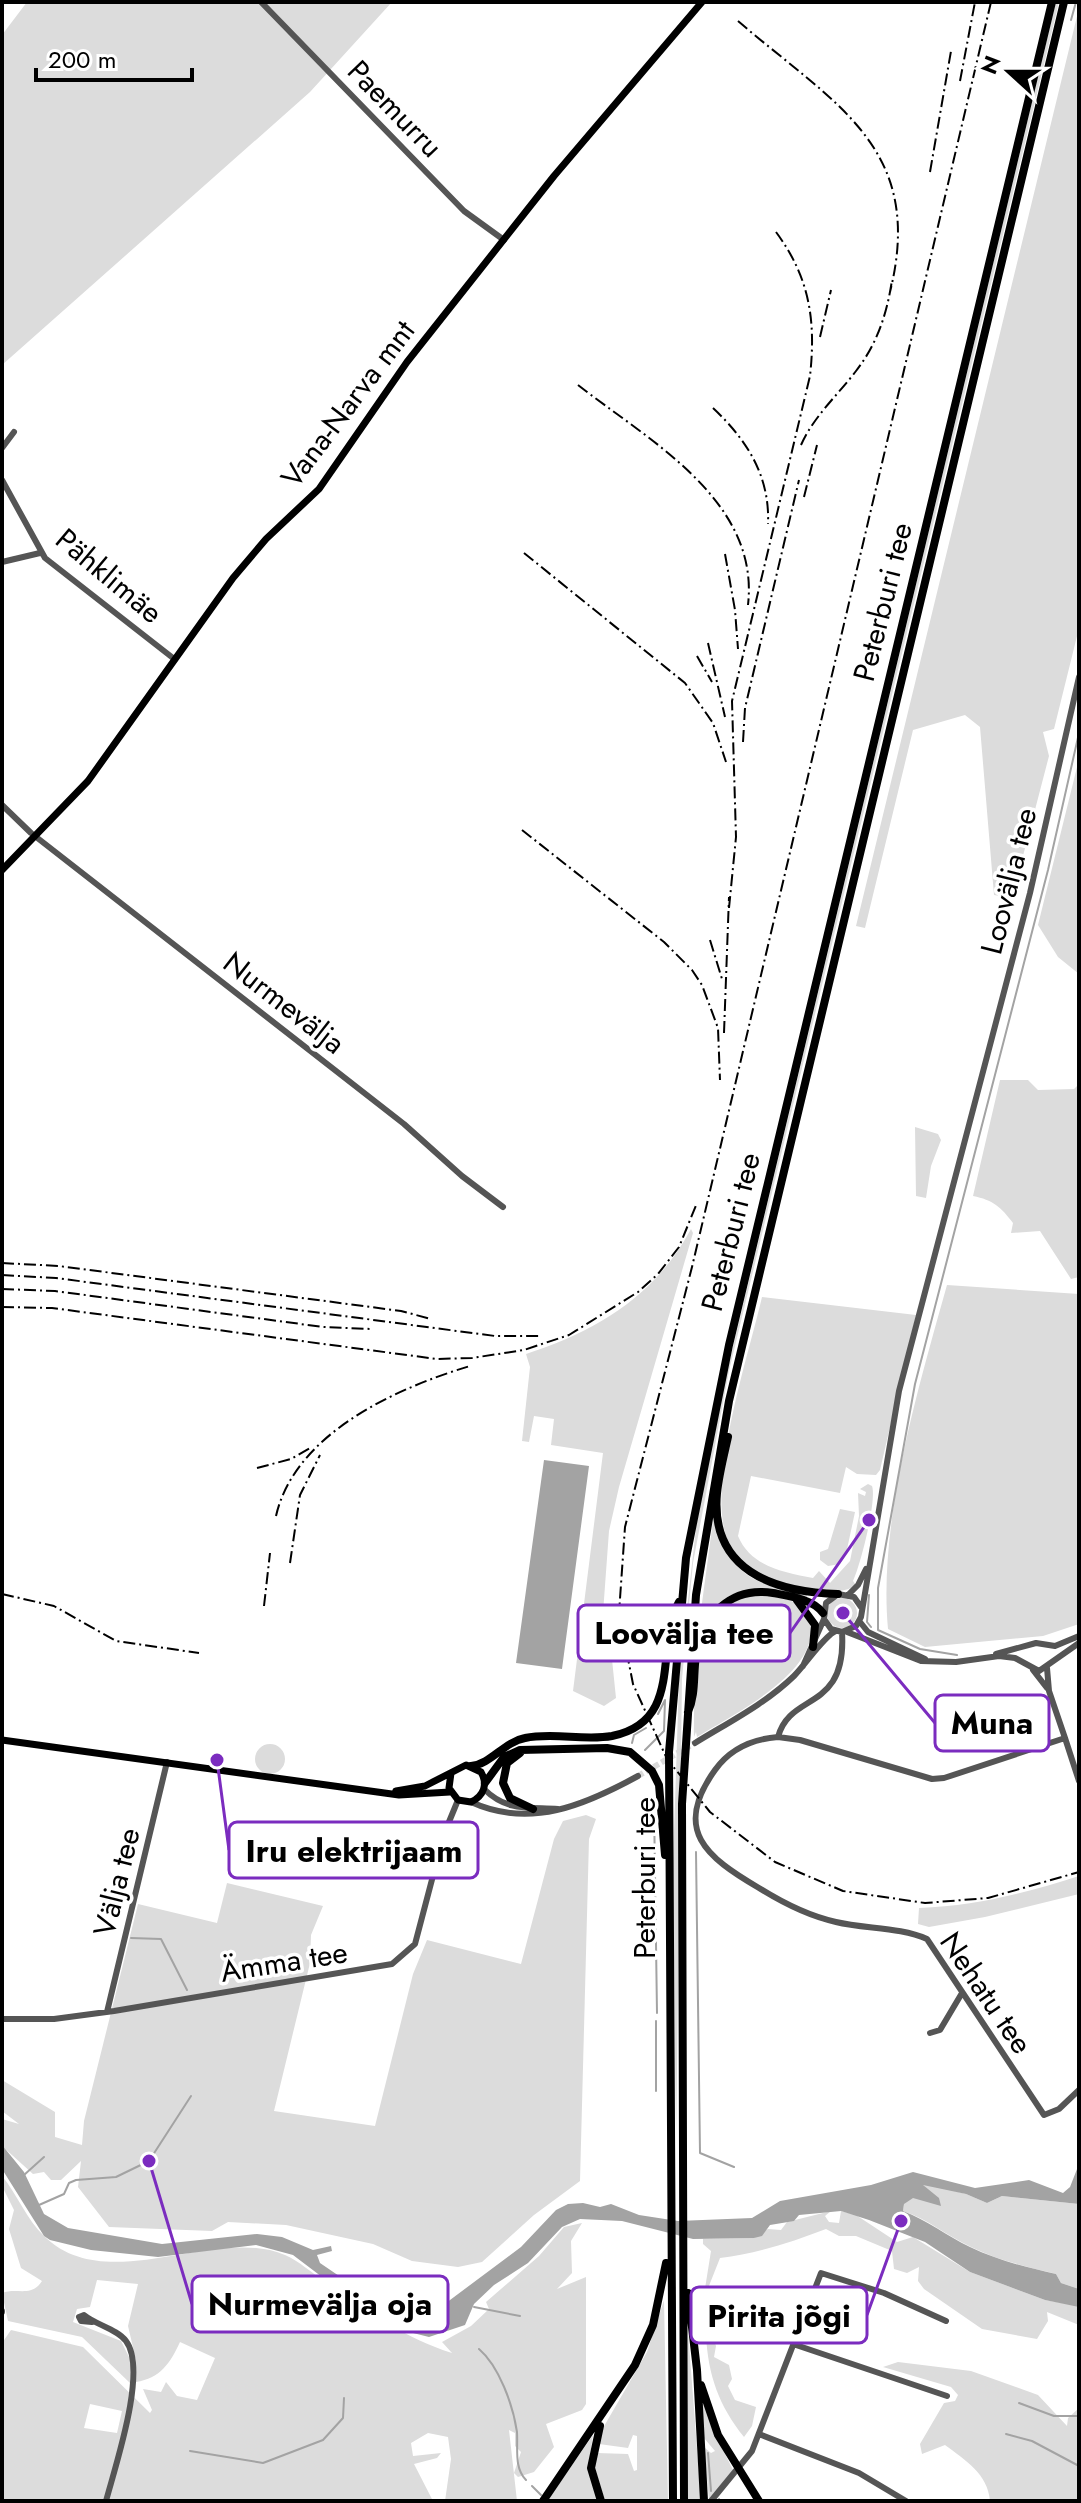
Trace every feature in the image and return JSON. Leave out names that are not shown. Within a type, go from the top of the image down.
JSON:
[{"type":"highway","name":"Peterburi tee","points":[[673,2501],[669,2246],[669,1752],[682,1598],[695,1499],[732,1330],[1052,2]]},
{"type":"highway","name":"Peterburi tee","points":[[684,2501],[682,1804],[686,1716],[702,1546],[729,1401],[1064,2]]},
{"type":"highway","points":[[729,1401],[730,1422],[717,1510],[728,1550],[743,1568],[766,1581],[838,1594]]},
{"type":"highway","points":[[686,1716],[692,1701],[701,1635],[719,1606],[737,1596],[759,1592],[814,1603],[824,1616]]},
{"type":"highway","points":[[471,1766],[479,1765],[507,1744],[526,1738],[610,1736],[641,1723],[660,1695],[674,1612],[682,1598]]},
{"type":"highway","points":[[796,1599],[815,1625],[813,1647]]},
{"type":"highway","points":[[529,1748],[507,1763],[503,1783],[510,1798],[533,1809]]},
{"type":"highway","points":[[485,1786],[504,1757],[529,1748],[617,1748],[641,1758],[659,1785],[669,1879]]},
{"type":"highway","points":[[543,2501],[635,2365],[653,2325],[669,2246]]},
{"type":"highway","points":[[684,2273],[697,2370],[704,2501]]},
{"type":"highway","points":[[697,2370],[718,2435],[732,2463],[759,2501]]},
{"type":"highway","points":[[601,2501],[591,2468],[592,2449],[607,2410]]},
{"type":"main road","name":"Vana-Narva mnt","points":[[2,870],[88,781],[173,658],[253,554],[319,489],[381,394],[504,240],[702,2]]},
{"type":"main road","points":[[2,1740],[399,1795],[450,1792]]},
{"type":"main road","points":[[382,1792],[420,1788],[460,1766],[471,1766],[481,1772],[485,1786],[471,1802],[458,1800],[450,1792],[451,1773]]},
{"type":"street","name":"Paemurru","points":[[261,2],[464,211],[504,240]]},
{"type":"street","points":[[2,448],[14,432]]},
{"type":"street","name":"Pähklimäe","points":[[2,480],[40,553],[173,658]]},
{"type":"street","points":[[2,562],[40,553]]},
{"type":"street","name":"Loovälja tee","points":[[861,1607],[899,1391],[1030,893],[1079,677]]},
{"type":"street","name":"Nurmevälja","points":[[2,805],[36,837],[404,1124],[462,1176],[503,1207]]},
{"type":"street","name":"Loovälja tee","points":[[848,1595],[858,1585],[869,1562]]},
{"type":"street","points":[[801,1669],[813,1647],[829,1599],[838,1594],[848,1595],[861,1607],[860,1622],[868,1632],[931,1661]]},
{"type":"street","points":[[824,1616],[842,1632],[896,1654],[931,1661],[956,1662],[1033,1644],[1048,1647],[1079,1636]]},
{"type":"street","points":[[695,1743],[766,1700],[801,1669],[828,1636],[860,1622]]},
{"type":"street","points":[[842,1632],[841,1662],[833,1683],[821,1697],[783,1721],[778,1737],[800,1740],[939,1779],[1065,1738]]},
{"type":"street","points":[[1033,1670],[1049,1665],[1079,1643]]},
{"type":"street","points":[[1026,1662],[1026,1652],[1033,1644]]},
{"type":"street","points":[[1048,1647],[1049,1691]]},
{"type":"street","points":[[985,1657],[999,1656],[1026,1662],[1049,1691],[1079,1781]]},
{"type":"street","name":"Nehatu tee","points":[[778,1737],[742,1746],[725,1758],[711,1776],[695,1813],[699,1837],[709,1854],[727,1869],[799,1910],[837,1922],[923,1936],[1044,2115],[1059,2109],[1079,2090]]},
{"type":"street","name":"Välja tee","points":[[107,2012],[167,1762]]},
{"type":"street","points":[[471,1802],[519,1815],[562,1809],[638,1776]]},
{"type":"street","points":[[485,1786],[504,1804],[533,1809],[562,1809]]},
{"type":"street","name":"Ämma tee","points":[[2,2019],[54,2019],[107,2012],[392,1964],[415,1944],[444,1834],[458,1800]]},
{"type":"street","points":[[930,2033],[940,2030],[962,1993]]},
{"type":"street","points":[[711,2501],[746,2459],[759,2434],[818,2275],[823,2272],[946,2321]]},
{"type":"street","points":[[711,2307],[794,2341],[947,2396]]},
{"type":"street","points":[[92,2322],[124,2338],[133,2360],[132,2392],[106,2501]]},
{"type":"street","points":[[759,2434],[873,2479],[906,2501]]},
{"type":"shaded area","points":[[27,2],[392,2],[310,92],[2,365],[2,35]]},
{"type":"shaded area","points":[[1056,2],[1059,2],[729,1371],[693,1563],[682,1679],[676,2145],[673,1864],[679,1680],[696,1528],[718,1409]]},
{"type":"shaded area","points":[[1079,8],[1079,628],[1054,729],[1043,732],[1049,756],[1012,898],[994,895],[980,727],[965,715],[913,730],[865,928],[856,926]]},
{"type":"shaded area","points":[[1079,759],[1079,974],[1058,957],[1038,925]]},
{"type":"shaded area","points":[[1000,1080],[1028,1080],[1038,1090],[1074,1089],[1079,1084],[1079,1277],[1071,1279],[1040,1231],[1011,1233],[1013,1223],[1000,1208],[973,1196]]},
{"type":"shaded area","points":[[915,1127],[938,1134],[941,1140],[931,1166],[926,1198],[916,1196]]},
{"type":"shaded area","points":[[691,1229],[693,1233],[609,1531],[603,1613],[608,1621],[616,1698],[604,1706],[573,1691],[603,1453],[551,1445],[554,1419],[534,1416],[529,1442],[522,1441],[530,1367],[526,1354],[577,1334],[622,1308],[660,1274]]},
{"type":"shaded area","points":[[947,1285],[1079,1294],[1079,1624],[1043,1636],[925,1647],[888,1629],[886,1588],[895,1501],[913,1411]]},
{"type":"shaded area","points":[[762,1297],[916,1315],[880,1470],[876,1475],[857,1474],[846,1467],[840,1493],[751,1476],[738,1536],[744,1546],[751,1555],[770,1566],[813,1578],[819,1571],[830,1583],[850,1561],[859,1516],[858,1493],[865,1496],[866,1492],[860,1489],[868,1484],[872,1486],[867,1532],[853,1581],[856,1585],[849,1589],[821,1591],[776,1581],[744,1563],[728,1542],[722,1518],[725,1456]]},
{"type":"shaded area","points":[[544,1460],[589,1466],[562,1669],[516,1663]]},
{"type":"shaded area","points":[[840,1509],[855,1512],[846,1554],[840,1564],[828,1566],[820,1560],[820,1552],[828,1549]]},
{"type":"shaded area","points":[[714,1513],[727,1550],[744,1572],[755,1580],[807,1595],[807,1598],[757,1590],[731,1595],[719,1603],[698,1633]]},
{"type":"shaded area","points":[[745,1596],[783,1598],[799,1605],[809,1620],[810,1638],[803,1656],[772,1689],[697,1737],[696,1732],[694,1737],[696,1675],[705,1638],[727,1608]]},
{"type":"shaded area","points":[[842,1598],[853,1602],[857,1613],[853,1624],[842,1628],[831,1624],[827,1613],[831,1602]]},
{"type":"shaded area","points":[[270,1744],[281,1748],[285,1759],[281,1770],[270,1774],[259,1770],[255,1759],[259,1748]]},
{"type":"shaded area","points":[[586,1815],[596,1819],[589,1839],[580,2181],[534,2215],[482,2262],[458,2267],[412,2261],[373,2244],[286,2225],[228,2222],[212,2231],[109,2227],[78,2187],[81,2161],[61,2180],[51,2180],[44,2172],[33,2174],[2,2146],[2,2119],[19,2124],[2,2111],[2,2080],[55,2112],[55,2137],[82,2145],[84,2121],[138,1904],[217,1923],[227,1883],[323,1906],[311,1935],[310,1963],[274,2111],[375,2126],[413,1974],[427,1940],[521,1964],[554,1839],[563,1821]]},
{"type":"shaded area","points":[[1079,1876],[1079,1894],[985,1917],[929,1927],[918,1924],[919,1908],[1000,1898]]},
{"type":"shaded area","points":[[2,2145],[24,2172],[44,2214],[68,2228],[162,2244],[257,2234],[282,2237],[313,2250],[331,2246],[332,2251],[317,2255],[320,2263],[370,2297],[420,2322],[436,2315],[446,2303],[521,2247],[556,2210],[568,2204],[600,2207],[611,2204],[639,2215],[678,2221],[752,2218],[780,2201],[871,2185],[913,2172],[975,2188],[1029,2180],[1063,2193],[1070,2187],[1079,2164],[1079,2204],[1002,2196],[987,2203],[966,2194],[923,2185],[939,2198],[941,2206],[913,2198],[904,2204],[903,2211],[980,2252],[1056,2274],[1061,2283],[1079,2289],[1079,2307],[1045,2300],[970,2272],[925,2242],[841,2211],[799,2215],[794,2221],[770,2225],[762,2236],[754,2238],[693,2239],[622,2221],[580,2219],[562,2227],[528,2263],[494,2285],[474,2304],[465,2325],[429,2337],[409,2332],[363,2308],[293,2255],[256,2245],[158,2257],[91,2250],[50,2240],[44,2236],[2,2169]]},
{"type":"shaded area","points":[[2,2176],[38,2230],[70,2253],[98,2261],[129,2261],[226,2248],[257,2248],[285,2255],[386,2322],[418,2340],[452,2353],[442,2342],[471,2326],[489,2309],[486,2302],[539,2256],[564,2227],[582,2223],[571,2241],[572,2273],[557,2289],[586,2277],[586,2404],[582,2410],[546,2424],[554,2447],[534,2472],[518,2477],[514,2473],[521,2452],[515,2446],[515,2433],[509,2430],[517,2501],[445,2501],[451,2459],[448,2437],[428,2433],[411,2443],[413,2456],[441,2453],[437,2458],[414,2464],[433,2501],[2,2501],[2,2343],[11,2330],[83,2347],[150,2413],[152,2410],[143,2389],[161,2392],[166,2382],[177,2396],[197,2400],[215,2358],[180,2342],[163,2369],[152,2377],[136,2382],[136,2360],[128,2326],[138,2284],[97,2280],[90,2307],[77,2309],[73,2322],[121,2341],[131,2361],[130,2383],[82,2337],[8,2321],[2,2293],[28,2291],[42,2281],[21,2268],[9,2229],[14,2210],[2,2186]],"holes":[[[90,2404],[122,2411],[117,2433],[84,2428]]]},
{"type":"shaded area","points":[[908,2179],[966,2194],[987,2203],[1002,2196],[1079,2204],[1079,2289],[1061,2283],[1056,2274],[981,2252],[903,2211]]},
{"type":"shaded area","points":[[831,2211],[825,2216],[829,2222],[839,2223],[841,2211],[856,2215],[897,2242],[913,2237],[970,2272],[1045,2300],[1079,2306],[1079,2325],[1047,2312],[1048,2321],[1037,2339],[982,2329],[924,2289],[918,2281],[919,2267],[907,2273],[894,2269],[892,2251],[856,2236],[839,2236],[826,2229],[774,2247],[720,2258],[703,2301],[711,2251],[703,2244],[703,2239],[754,2238],[768,2229],[781,2230],[787,2222]]},
{"type":"shaded area","points":[[664,2300],[668,2501],[605,2501],[594,2465],[597,2453],[628,2454],[634,2471],[637,2470],[637,2436],[633,2435],[628,2448],[599,2444],[603,2428],[647,2352]]},
{"type":"shaded area","points":[[688,2331],[701,2501],[688,2501]]},
{"type":"shaded area","points":[[711,2332],[716,2346],[714,2357],[729,2365],[732,2379],[728,2386],[735,2400],[756,2407],[752,2426],[744,2437],[728,2414],[712,2377],[706,2335]]},
{"type":"shaded area","points":[[898,2362],[971,2371],[1038,2395],[1067,2426],[1068,2418],[1079,2408],[1079,2501],[990,2501],[980,2475],[945,2445],[922,2454],[920,2444],[944,2403],[955,2401],[958,2395],[951,2387],[883,2367]]},
{"type":"shaded area","points":[[700,2392],[712,2428],[733,2470],[709,2500],[704,2447],[711,2453],[715,2451],[704,2438]]},
{"type":"shaded area","points":[[593,2435],[588,2470],[598,2501],[547,2501]]},
{"type":"waterway","points":[[1071,20],[1076,2]]},
{"type":"waterway","points":[[957,1655],[920,1649],[878,1630],[878,1588],[915,1384],[1048,870],[1079,733]]},
{"type":"waterway","points":[[869,1595],[867,1622],[871,1627]]},
{"type":"waterway","points":[[645,1750],[664,1731],[665,1700],[658,1714]]},
{"type":"waterway","points":[[632,1743],[634,1735],[646,1728]]},
{"type":"waterway","points":[[654,1805],[657,2013]]},
{"type":"waterway","points":[[696,1852],[700,2153],[734,2167]]},
{"type":"waterway","points":[[131,1938],[161,1939],[187,1990]]},
{"type":"waterway","points":[[656,2021],[656,2091]]},
{"type":"waterway","points":[[39,2205],[64,2194],[69,2183],[76,2180],[116,2177],[149,2161],[191,2096]]},
{"type":"waterway","points":[[24,2175],[44,2157]]},
{"type":"waterway","points":[[474,2307],[520,2316]]},
{"type":"waterway","points":[[479,2349],[493,2365],[508,2398],[517,2432],[518,2464],[526,2480]]},
{"type":"waterway","points":[[190,2451],[263,2463],[323,2440],[343,2418],[344,2398]]},
{"type":"waterway","points":[[1019,2403],[1054,2416],[1079,2416]]},
{"type":"waterway","points":[[1006,2434],[1032,2441],[1079,2466]]},
{"type":"waterway","points":[[708,2453],[711,2491]]},
{"type":"waterway","points":[[532,2486],[541,2495]]},
{"type":"tunnel","points":[[638,1776],[695,1743]]},
{"type":"railway","points":[[960,81],[975,2]]},
{"type":"railway","points":[[991,2],[692,1267],[625,1527],[619,1613],[633,1684],[667,1759],[710,1812],[775,1862],[843,1891],[925,1903],[988,1898],[1079,1872]]},
{"type":"railway","points":[[738,21],[838,105],[864,133],[883,164],[895,200],[898,242],[890,292]]},
{"type":"railway","points":[[930,172],[951,51]]},
{"type":"railway","points":[[729,908],[736,837],[732,701],[810,376],[812,356],[811,318],[803,283],[776,232]]},
{"type":"railway","points":[[801,445],[819,415],[870,350],[884,317],[892,280]]},
{"type":"railway","points":[[820,337],[831,290]]},
{"type":"railway","points":[[578,385],[666,451],[694,476],[718,504],[736,534],[747,568],[748,605]]},
{"type":"railway","points":[[713,408],[736,433],[754,460],[765,490],[768,524]]},
{"type":"railway","points":[[804,497],[817,445]]},
{"type":"railway","points":[[743,742],[745,708],[799,480]]},
{"type":"railway","points":[[524,553],[685,683],[713,723],[726,762]]},
{"type":"railway","points":[[725,554],[738,649]]},
{"type":"railway","points":[[708,643],[725,717]]},
{"type":"railway","points":[[697,656],[712,682]]},
{"type":"railway","points":[[522,830],[664,942],[692,970],[702,985],[718,1028],[720,1080]]},
{"type":"railway","points":[[724,1033],[729,897]]},
{"type":"railway","points":[[710,940],[722,979]]},
{"type":"railway","points":[[2,1307],[52,1308],[437,1359],[472,1358],[524,1350],[569,1335],[638,1292],[658,1274],[679,1247],[697,1203]]},
{"type":"railway","points":[[2,1263],[59,1266],[401,1311],[431,1319]]},
{"type":"railway","points":[[2,1275],[56,1278],[495,1336],[542,1336]]},
{"type":"railway","points":[[2,1289],[55,1291],[323,1327],[371,1329]]},
{"type":"railway","points":[[276,1516],[287,1487],[304,1461],[326,1438],[382,1401],[470,1366]]},
{"type":"railway","points":[[257,1468],[291,1459],[310,1448]]},
{"type":"railway","points":[[290,1563],[300,1495],[320,1455]]},
{"type":"railway","points":[[264,1606],[270,1553]]},
{"type":"railway","points":[[2,1594],[54,1606],[116,1641],[199,1653]]},
{"type":"place","name":"Loovälja tee","points":[[869,1520]]},
{"type":"place","name":"Muna","points":[[843,1613]]},
{"type":"place","name":"Iru elektrijaam","points":[[217,1760]]},
{"type":"place","name":"Nurmevälja oja","points":[[149,2161]]},
{"type":"place","name":"Pirita jõgi","points":[[901,2221]]}]
